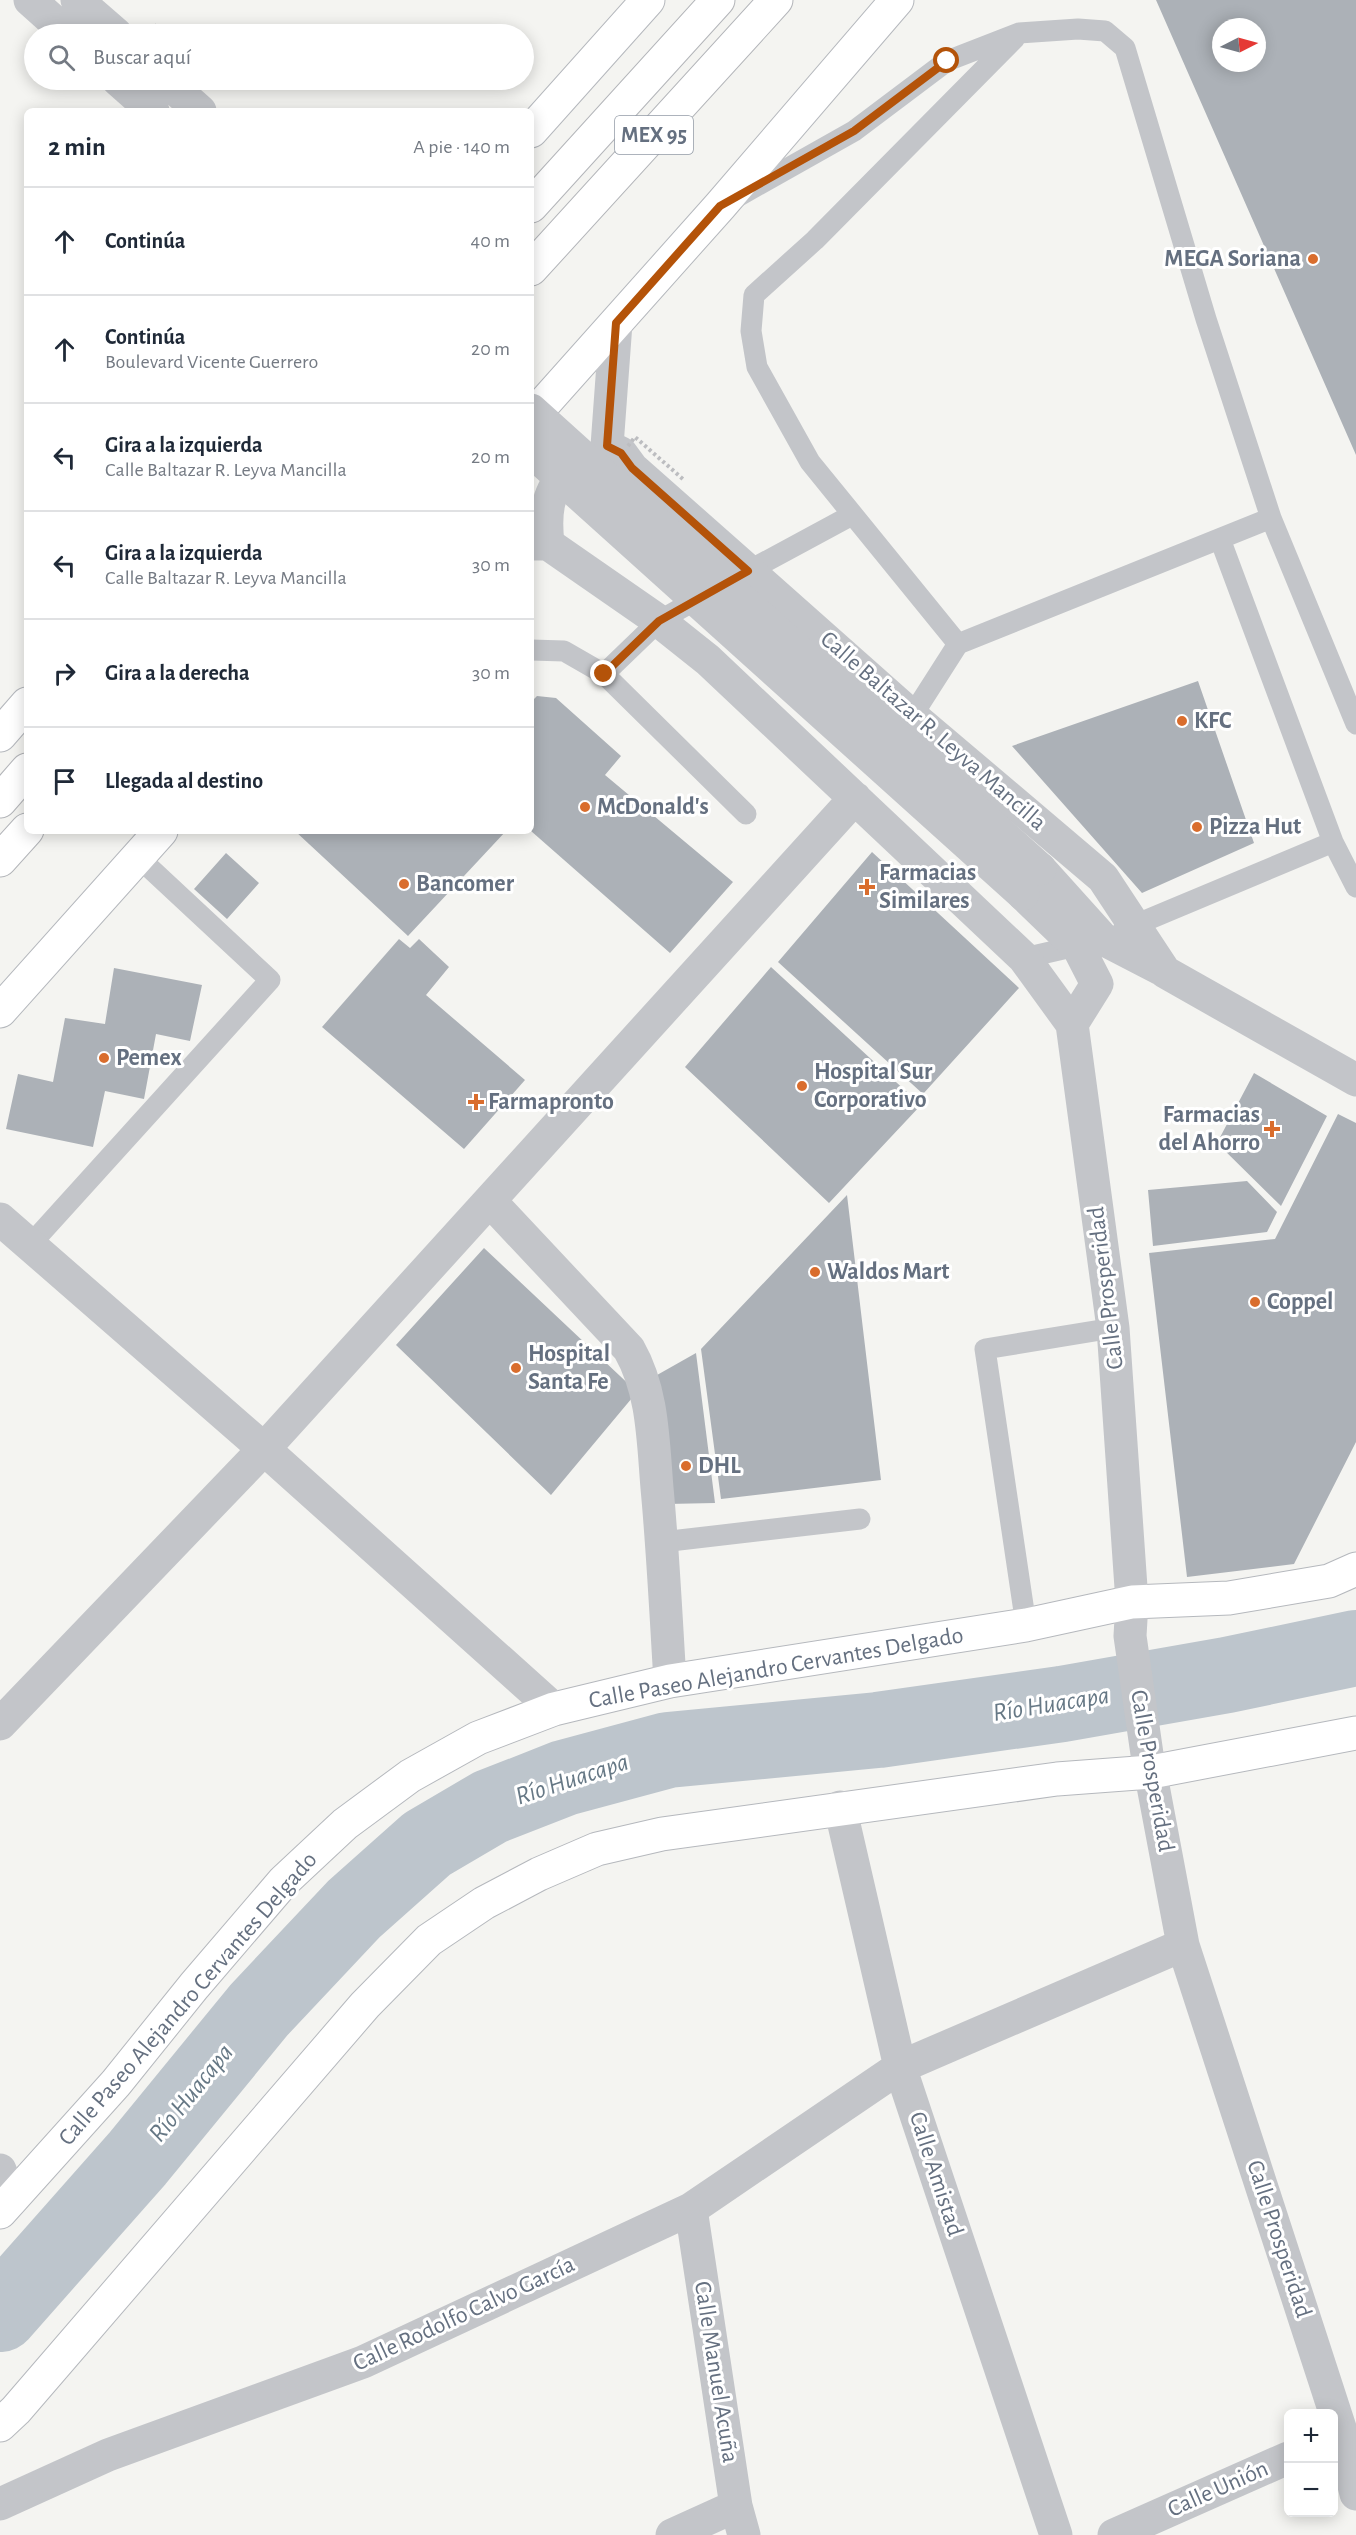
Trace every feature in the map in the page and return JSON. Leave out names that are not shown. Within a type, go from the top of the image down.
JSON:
[{"type":"main road","points":[[534,128],[648,0]]},
{"type":"main road","name":"MEX 95","points":[[534,203],[718,0]]},
{"type":"main road","name":"MEX 95","points":[[534,266],[776,0]]},
{"type":"main road","points":[[534,415],[720,206],[897,0]]},
{"type":"main road","points":[[0,735],[24,707]]},
{"type":"main road","points":[[0,801],[24,773]]},
{"type":"main road","points":[[0,860],[24,833]]},
{"type":"main road","points":[[0,1011],[158,834]]},
{"type":"main road","name":"Calle Paseo Alejandro Cervantes Delgado","points":[[4,2193],[116,2083],[194,1986],[284,1881],[345,1824],[410,1776],[478,1738],[555,1709],[670,1681],[1026,1625],[1132,1602],[1229,1599],[1329,1581],[1356,1569]]},
{"type":"main road","points":[[0,2425],[16,2410],[164,2240],[364,2006],[429,1940],[502,1893],[539,1874],[597,1849],[662,1834],[840,1807],[1057,1779],[1149,1763],[1356,1733]]},
{"type":"street","points":[[30,0],[57,24]]},
{"type":"street","points":[[77,0],[105,24]]},
{"type":"street","points":[[129,90],[150,108]]},
{"type":"street","points":[[176,90],[197,108]]},
{"type":"street","points":[[616,323],[607,446],[579,451],[551,492],[540,544],[659,621],[708,660],[1024,958],[1072,1024],[1097,984],[1090,943]]},
{"type":"street","points":[[534,413],[1031,881],[1090,943],[1165,972]]},
{"type":"street","name":"Calle Baltazar R. Leyva Mancilla","points":[[607,446],[621,453],[632,468],[912,716],[1103,878],[1165,972],[1356,1080]]},
{"type":"street","points":[[534,454],[1031,881]]},
{"type":"street","points":[[0,1724],[264,1449],[855,798]]},
{"type":"street","name":"Calle Prosperidad","points":[[1072,1024],[1113,1328],[1132,1602],[1130,1636],[1149,1763],[1183,1945],[1344,2434],[1356,2494]]},
{"type":"street","points":[[490,1201],[629,1349],[641,1370],[649,1404],[662,1542],[670,1681]]},
{"type":"street","points":[[0,1219],[264,1449],[555,1709]]},
{"type":"street","name":"Calle Amistad","points":[[840,1807],[900,2067],[1056,2535]]},
{"type":"street","name":"Calle Rodolfo Calvo García","points":[[0,2504],[108,2455],[363,2362],[691,2209],[900,2067],[1183,1945]]},
{"type":"street","name":"Calle Manuel Acuña","points":[[691,2209],[740,2520]]},
{"type":"street","name":"Calle Unión","points":[[1114,2535],[1284,2460]]},
{"type":"street","points":[[672,2535],[740,2520]]},
{"type":"lane","points":[[720,206],[854,131],[947,61],[1020,33],[1078,29],[1105,31],[1125,48],[1213,340],[1271,518],[1356,724]]},
{"type":"lane","points":[[958,644],[810,462],[757,367],[751,331],[754,295],[815,240],[1020,33]]},
{"type":"lane","points":[[604,674],[659,621],[852,515]]},
{"type":"lane","points":[[912,716],[958,644],[1271,518]]},
{"type":"lane","points":[[1220,539],[1333,843],[1356,887]]},
{"type":"lane","points":[[534,650],[564,651],[604,674],[746,814]]},
{"type":"lane","points":[[1024,958],[1090,943],[1333,843]]},
{"type":"lane","points":[[30,1245],[270,980],[138,856]]},
{"type":"lane","points":[[1026,1625],[984,1349],[1113,1328]]},
{"type":"lane","points":[[662,1542],[860,1519]]},
{"type":"building","name":"MEGA Soriana","points":[[1156,0],[1356,0],[1356,455]]},
{"type":"building","points":[[1198,681],[1254,843],[1142,893],[1012,746]]},
{"type":"building","points":[[537,696],[556,698],[621,756],[605,775],[733,882],[670,953],[534,834],[534,699]]},
{"type":"building","name":"Bancomer","points":[[298,834],[503,834],[408,936]]},
{"type":"building","points":[[872,852],[1019,988],[923,1094],[778,962]]},
{"type":"building","points":[[226,853],[259,883],[227,919],[194,889]]},
{"type":"building","points":[[399,939],[410,948],[419,939],[449,967],[426,995],[525,1080],[464,1149],[322,1027]]},
{"type":"building","name":"Hospital Sur Corporativo","points":[[771,967],[921,1105],[829,1203],[685,1067]]},
{"type":"building","points":[[114,968],[202,985],[190,1041],[156,1034],[144,1099],[105,1091],[93,1147],[6,1129],[18,1074],[53,1082],[65,1018],[105,1024]]},
{"type":"building","name":"Farmacias del Ahorro","points":[[1254,1073],[1327,1116],[1281,1206],[1217,1143]]},
{"type":"building","name":"Coppel","points":[[1338,1114],[1356,1123],[1356,1442],[1294,1564],[1187,1577],[1149,1253],[1275,1239]]},
{"type":"building","points":[[1247,1181],[1277,1212],[1267,1232],[1153,1246],[1148,1190]]},
{"type":"building","name":"Waldos Mart","points":[[847,1195],[881,1480],[721,1499],[701,1349]]},
{"type":"building","name":"Hospital Santa Fe","points":[[484,1248],[637,1392],[551,1495],[396,1345]]},
{"type":"building","name":"DHL","points":[[696,1353],[715,1503],[667,1504],[650,1379]]},
{"type":"waterway","name":"Río Huacapa","points":[[0,2314],[137,2159],[259,2010],[354,1909],[427,1844],[490,1807],[564,1778],[668,1750],[878,1730],[1062,1704],[1227,1675],[1356,1648]]},
{"type":"place","name":"MEGA Soriana","points":[[1313,259]]},
{"type":"place","name":"KFC","points":[[1182,721]]},
{"type":"place","name":"McDonald's","points":[[585,807]]},
{"type":"place","name":"Pizza Hut","points":[[1197,827]]},
{"type":"place","name":"Bancomer","points":[[404,884]]},
{"type":"place","name":"Farmacias Similares","points":[[867,887]]},
{"type":"place","name":"Pemex","points":[[104,1058]]},
{"type":"place","name":"Hospital Sur Corporativo","points":[[802,1086]]},
{"type":"place","name":"Farmapronto","points":[[476,1102]]},
{"type":"place","name":"Farmacias del Ahorro","points":[[1272,1129]]},
{"type":"place","name":"Waldos Mart","points":[[815,1272]]},
{"type":"place","name":"Coppel","points":[[1255,1302]]},
{"type":"place","name":"Hospital Santa Fe","points":[[516,1368]]},
{"type":"place","name":"DHL","points":[[686,1466]]},
{"type":"route","points":[[604,674],[659,621],[748,571],[632,468],[621,453],[607,446],[616,323],[720,206],[854,131],[947,61]]}]
